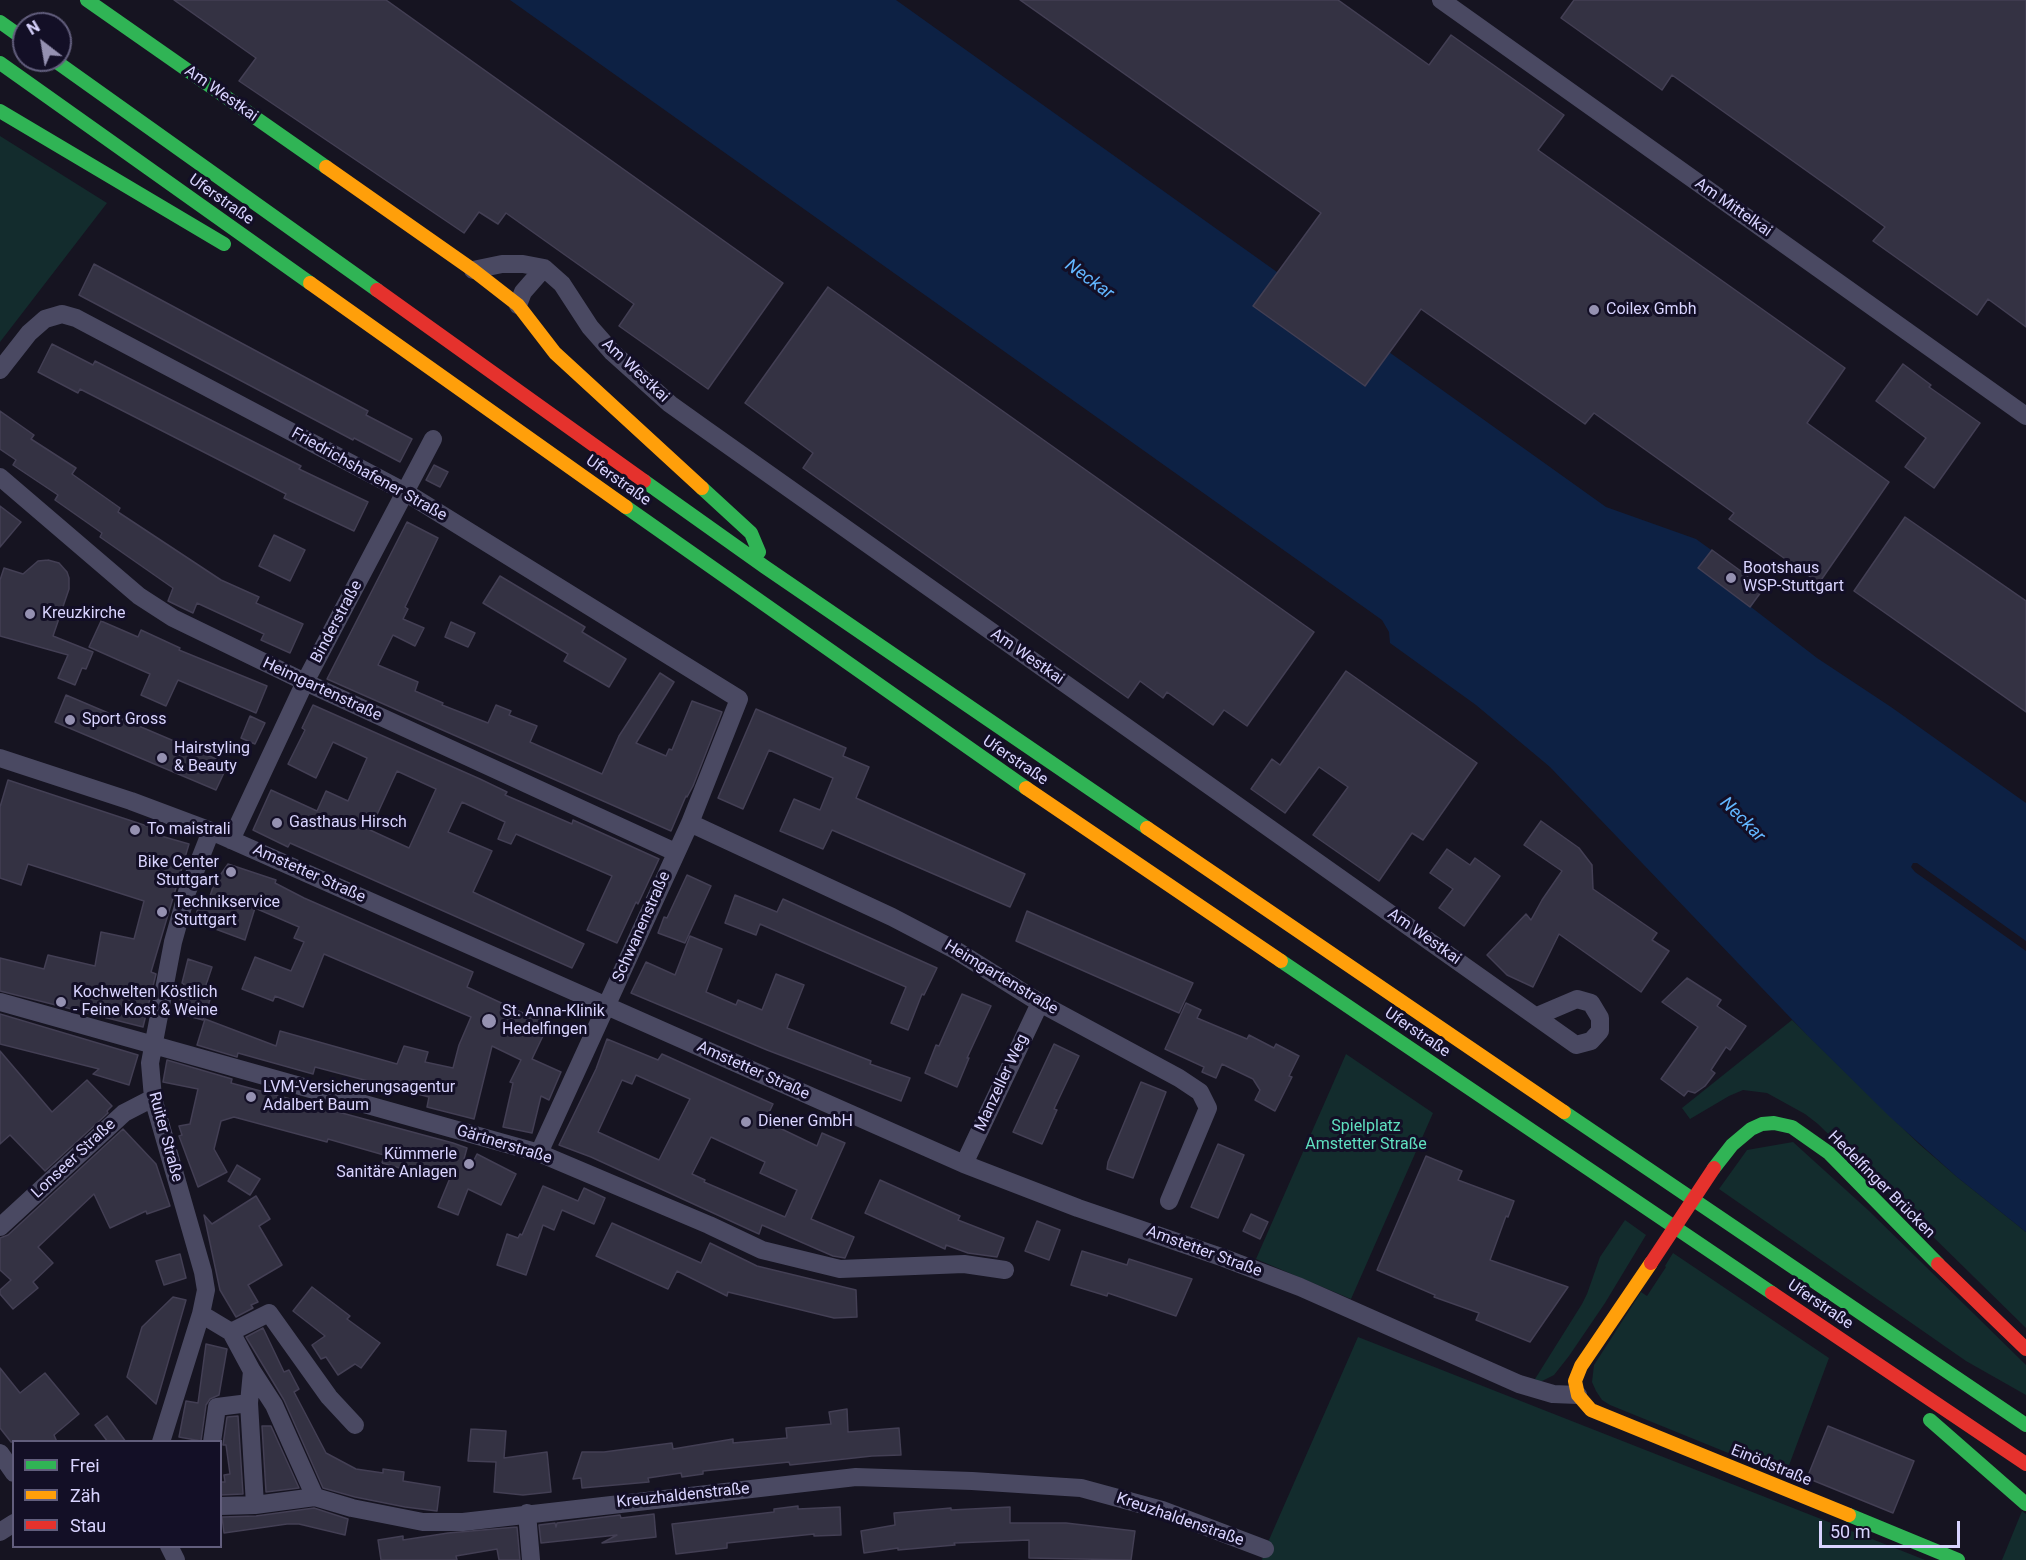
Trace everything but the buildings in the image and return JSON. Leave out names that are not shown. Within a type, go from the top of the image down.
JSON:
[{"type":"main road","name":"Am Westkai","points":[[87,0],[472,270],[518,305],[555,353],[751,533],[765,567]]},
{"type":"main road","name":"Uferstraße","points":[[0,63],[969,750],[2026,1464]]},
{"type":"main road","name":"Uferstraße","points":[[71,72],[765,567],[1117,809],[2026,1425]]},
{"type":"main road","points":[[0,111],[240,253],[274,258]]},
{"type":"main road","name":"Hedelfinger Brücken","points":[[1578,1395],[1575,1382],[1581,1366],[1714,1168],[1732,1145],[1751,1128],[1762,1124],[1773,1123],[1792,1127],[1829,1153],[1901,1228],[2026,1349]]},
{"type":"main road","points":[[1854,1310],[1894,1318]]},
{"type":"main road","points":[[1882,1367],[1902,1398]]},
{"type":"main road","name":"Einödstraße","points":[[1578,1395],[1591,1410],[1958,1560]]},
{"type":"main road","points":[[1915,1409],[1943,1430],[2026,1504]]},
{"type":"street","name":"Am Mittelkai","points":[[1441,0],[2026,416]]},
{"type":"street","points":[[472,270],[502,264],[523,264],[544,268]]},
{"type":"street","points":[[518,305],[523,292],[544,268]]},
{"type":"street","name":"Am Westkai","points":[[544,268],[562,284],[590,327],[612,352],[670,404],[1537,1016]]},
{"type":"street","name":"Friedrichshafener Straße","points":[[0,370],[29,333],[45,319],[62,314],[76,318],[405,492],[739,699]]},
{"type":"street","name":"Binderstraße","points":[[231,840],[304,682],[433,439]]},
{"type":"street","name":"Heimgartenstraße","points":[[0,477],[139,596],[172,618],[304,682],[675,852]]},
{"type":"street","name":"Schwanenstraße","points":[[539,1153],[690,823],[739,699]]},
{"type":"street","name":"Amstetter Straße","points":[[0,758],[131,801],[211,831],[964,1164],[1078,1208],[1224,1258],[1300,1287],[1519,1384],[1553,1394],[1578,1395]]},
{"type":"street","name":"Heimgartenstraße","points":[[690,823],[892,917],[957,951],[1040,1003],[1200,1092],[1208,1108],[1169,1201]]},
{"type":"street","name":"Ruiter Straße","points":[[161,1440],[201,1314],[206,1290],[203,1272],[153,1098],[150,1063],[173,942],[187,892],[211,831]]},
{"type":"street","name":"Gärtnerstraße","points":[[0,1002],[539,1153],[762,1250],[818,1265],[840,1269],[964,1264],[1005,1270]]},
{"type":"street","name":"Manzeller Weg","points":[[964,1164],[1040,1003]]},
{"type":"street","name":"Lonseer Straße","points":[[0,1227],[124,1113],[153,1098]]},
{"type":"street","points":[[231,1332],[268,1313],[329,1397],[355,1425]]},
{"type":"street","points":[[201,1314],[231,1332],[273,1405],[315,1497],[255,1505],[222,1506]]},
{"type":"street","points":[[252,1371],[249,1403],[255,1505]]},
{"type":"street","points":[[212,1440],[217,1407],[249,1403]]},
{"type":"street","points":[[0,1453],[12,1470]]},
{"type":"street","name":"Kreuzhaldenstraße","points":[[315,1497],[352,1508],[423,1522],[463,1522],[856,1476],[972,1481],[1081,1488],[1162,1510],[1265,1549]]},
{"type":"street","points":[[527,1513],[531,1560]]},
{"type":"green space","points":[[0,136],[107,203],[0,342]]},
{"type":"green space","points":[[1792,1020],[1919,1144],[2026,1232],[2026,1328],[1818,1124],[1805,1114],[1767,1093],[1743,1090],[1690,1119],[1682,1108]]},
{"type":"green space","name":"Spielplatz Amstetter Straße","points":[[1346,1054],[1433,1113],[1351,1299],[1256,1259]]},
{"type":"green space","points":[[1793,1142],[1868,1210],[2026,1365],[2026,1395],[1966,1361],[1719,1189],[1747,1150]]},
{"type":"green space","points":[[1625,1220],[1646,1235],[1605,1303],[1569,1356],[1554,1375],[1540,1382],[1535,1379],[1582,1304],[1600,1257]]},
{"type":"green space","points":[[1673,1253],[1829,1358],[1785,1476],[1610,1405],[1602,1400],[1596,1391],[1592,1382],[1594,1365],[1641,1292],[1647,1296]]},
{"type":"green space","points":[[1358,1337],[1925,1560],[1262,1560]]},
{"type":"green space","points":[[2022,1511],[2026,1514],[2026,1560],[2002,1560]]},
{"type":"water","name":"Neckar","points":[[510,0],[896,0],[1606,507],[1696,539],[1764,588],[1751,607],[1817,658],[1891,707],[2026,803],[2026,941],[1917,863],[1913,863],[1911,867],[2026,951],[2026,1232],[1957,1177],[1890,1117],[1807,1035],[1550,767],[1476,705],[1390,643],[1389,632],[1382,620]]},
{"type":"traffic: fast","points":[[87,0],[326,167]]},
{"type":"traffic: fast","points":[[0,22],[12,30]]},
{"type":"traffic: fast","points":[[0,63],[310,283]]},
{"type":"traffic: fast","points":[[71,72],[377,290]]},
{"type":"traffic: fast","points":[[0,111],[224,244]]},
{"type":"traffic: fast","points":[[644,481],[765,567],[1147,828]]},
{"type":"traffic: fast","points":[[702,488],[751,533],[759,552]]},
{"type":"traffic: fast","points":[[626,507],[1026,788]]},
{"type":"traffic: fast","points":[[1281,961],[1772,1293]]},
{"type":"traffic: fast","points":[[1564,1112],[2026,1425]]},
{"type":"traffic: fast","points":[[1714,1168],[1732,1145],[1751,1129],[1762,1124],[1774,1123],[1792,1127],[1829,1153],[1938,1264]]},
{"type":"traffic: fast","points":[[1930,1420],[2026,1504]]},
{"type":"traffic: fast","points":[[1849,1515],[1958,1560]]},
{"type":"traffic: slow","points":[[326,167],[473,270]]},
{"type":"traffic: slow","points":[[473,270],[518,305],[555,353],[702,488]]},
{"type":"traffic: slow","points":[[310,283],[626,507]]},
{"type":"traffic: slow","points":[[1026,788],[1281,961]]},
{"type":"traffic: slow","points":[[1147,828],[1564,1112]]},
{"type":"traffic: slow","points":[[1651,1263],[1581,1366],[1575,1381],[1578,1395],[1591,1410],[1849,1515]]},
{"type":"traffic: jam","points":[[377,290],[644,481]]},
{"type":"traffic: jam","points":[[1651,1263],[1714,1168]]},
{"type":"traffic: jam","points":[[1938,1264],[2026,1349]]},
{"type":"traffic: jam","points":[[1772,1293],[2026,1464]]},
{"type":"place","name":"Coilex Gmbh","points":[[1594,310]]},
{"type":"place","name":"Bootshaus WSP-Stuttgart","points":[[1731,578]]},
{"type":"place","name":"Kreuzkirche","points":[[30,614]]},
{"type":"place","name":"Sport Gross","points":[[70,720]]},
{"type":"place","name":"Hairstyling & Beauty","points":[[162,758]]},
{"type":"place","name":"Gasthaus Hirsch","points":[[277,823]]},
{"type":"place","name":"To maistrali","points":[[135,830]]},
{"type":"place","name":"Bike Center Stuttgart","points":[[231,872]]},
{"type":"place","name":"Technikservice Stuttgart","points":[[162,912]]},
{"type":"place","name":"Kochwelten Köstlich - Feine Kost & Weine","points":[[61,1002]]},
{"type":"place","name":"St. Anna-Klinik Hedelfingen","points":[[489,1021]]},
{"type":"place","name":"LVM-Versicherungsagentur Adalbert Baum","points":[[251,1097]]},
{"type":"place","name":"Diener GmbH","points":[[746,1122]]},
{"type":"place","name":"Kümmerle Sanitäre Anlagen","points":[[469,1164]]}]
